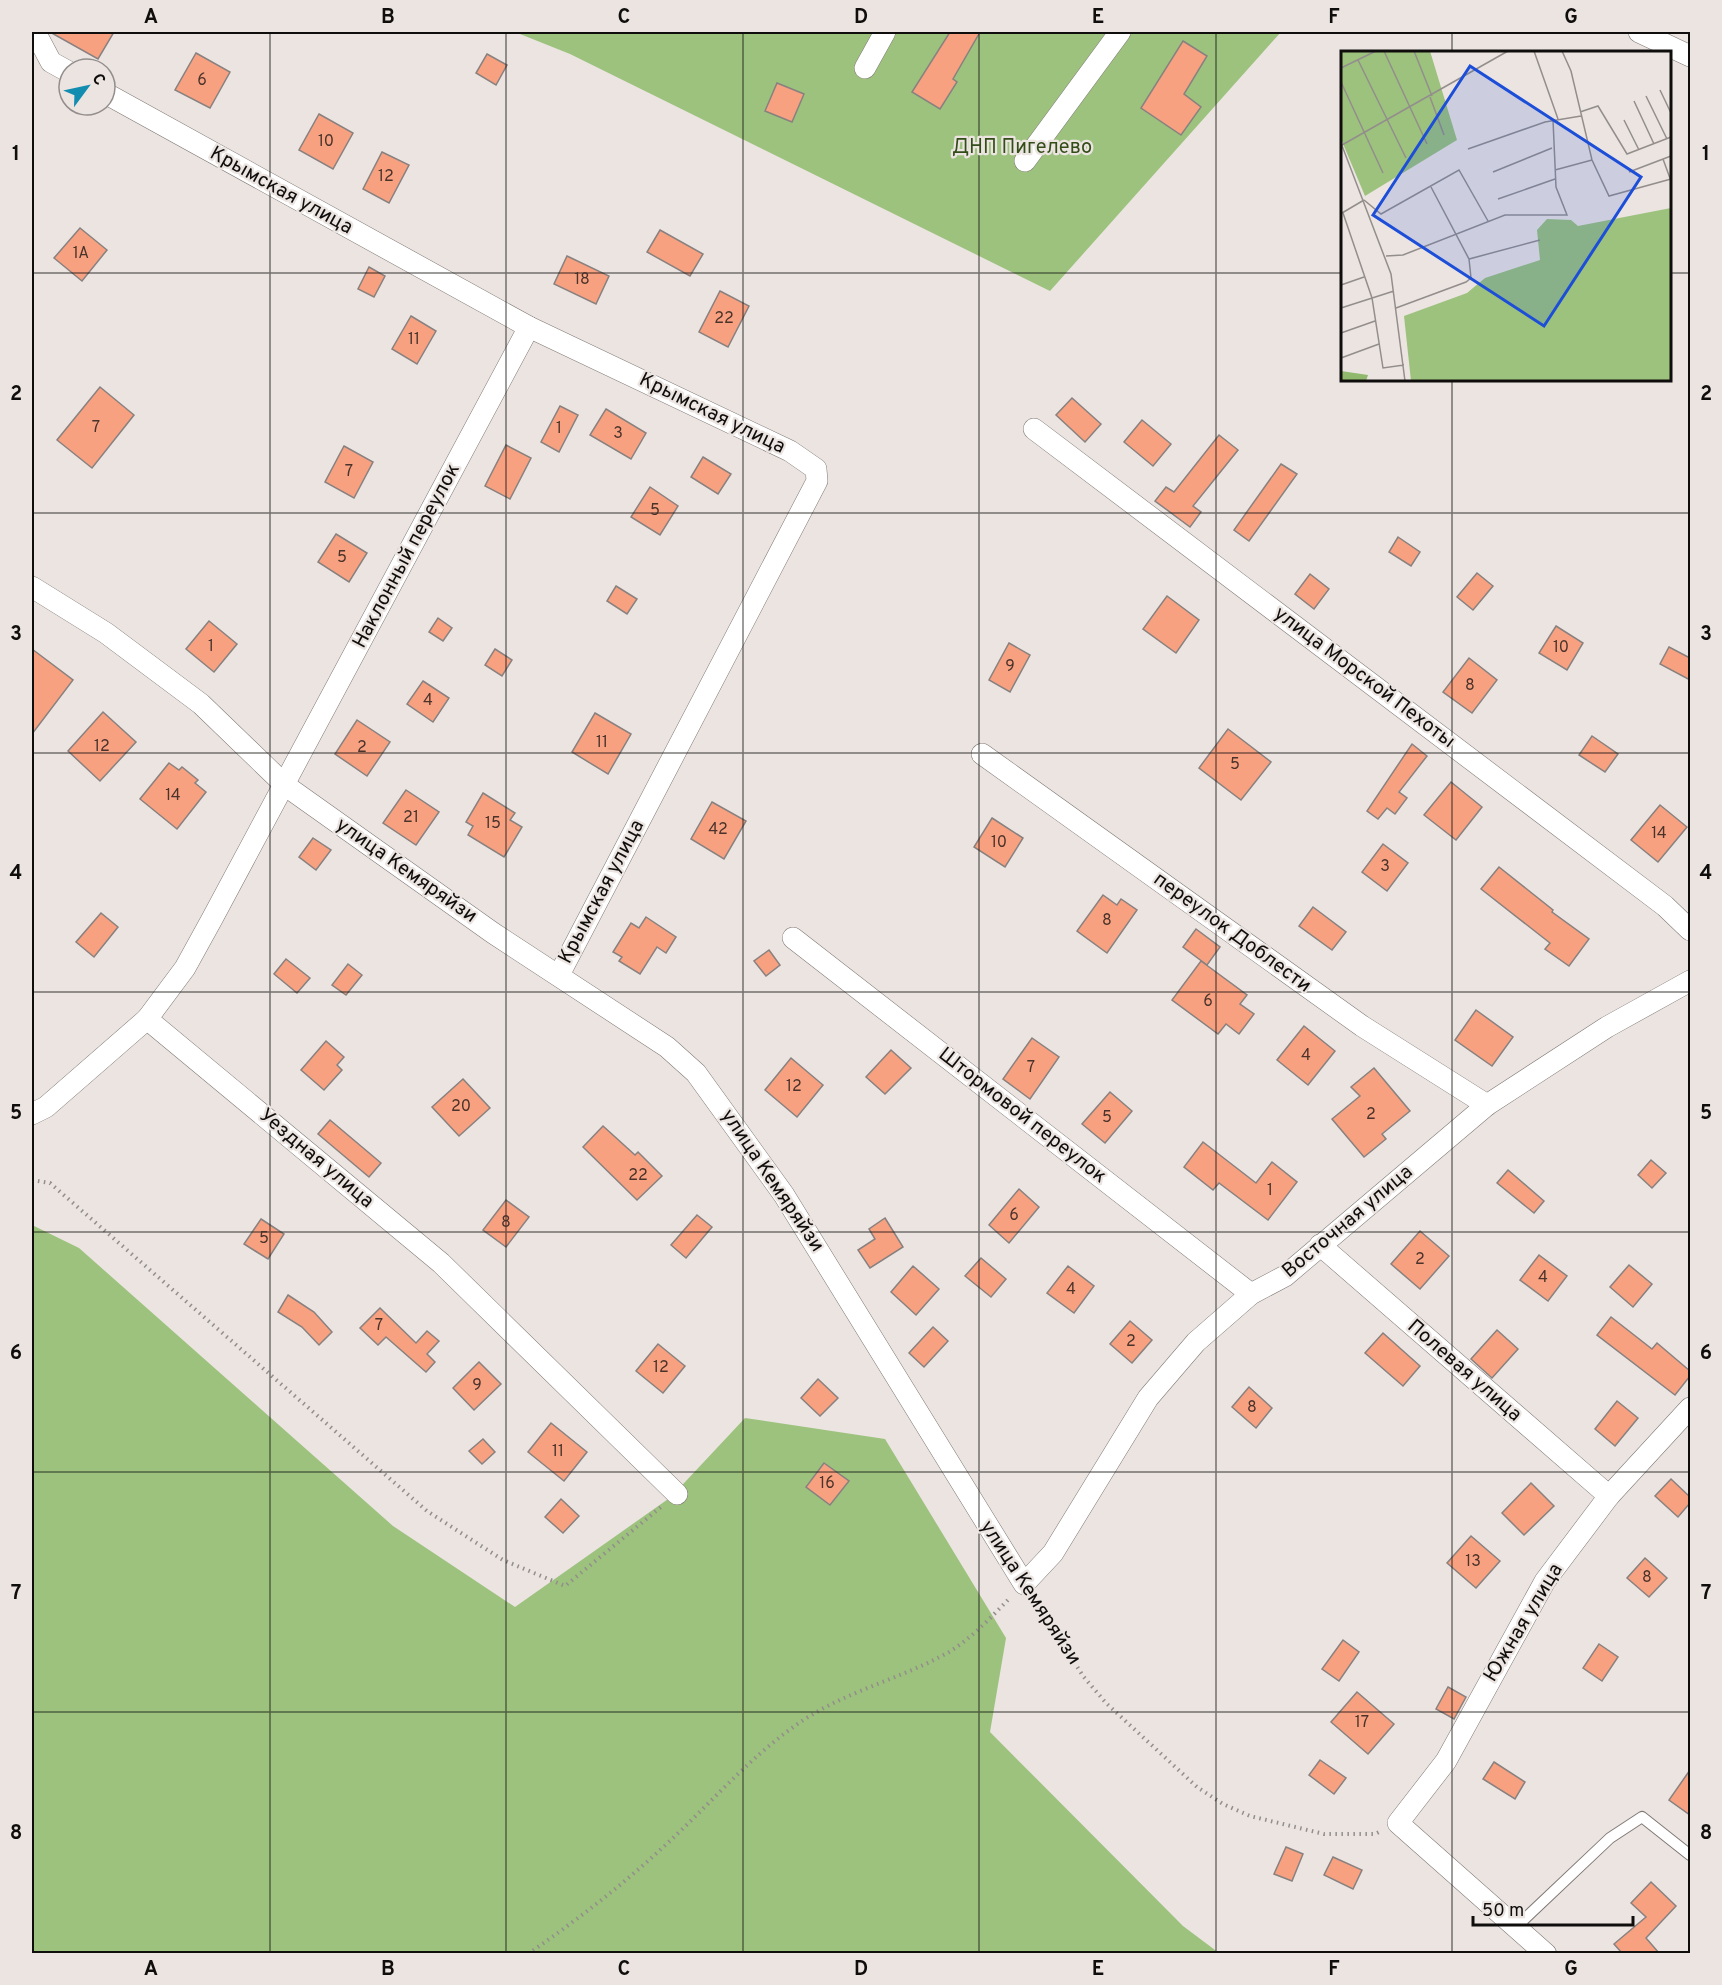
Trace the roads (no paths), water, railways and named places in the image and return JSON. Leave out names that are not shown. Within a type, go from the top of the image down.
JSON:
[{"type":"street","points":[[35,32],[51,62],[57,65]]},
{"type":"street","points":[[865,68],[885,32]]},
{"type":"street","points":[[1025,161],[1120,32]]},
{"type":"street","points":[[1639,32],[1690,56]]},
{"type":"street","name":"Крымская улица","points":[[117,100],[529,327],[790,451],[816,469],[817,481],[559,975]]},
{"type":"street","name":"Наклонный переулок","points":[[286,786],[529,327]]},
{"type":"street","name":"улица Морской Пехоты","points":[[1034,429],[1665,906],[1690,930]]},
{"type":"street","name":"улица Кемяряйзи","points":[[32,587],[106,633],[201,704],[286,786],[494,933],[668,1047],[696,1073],[720,1102],[784,1195],[1024,1584]]},
{"type":"street","name":"переулок Доблести","points":[[982,754],[1362,1026],[1487,1105]]},
{"type":"street","points":[[32,1114],[46,1107],[147,1019],[186,968],[286,786]]},
{"type":"street","name":"Штормовой переулок","points":[[793,938],[1251,1294]]},
{"type":"street","name":"Восточная улица","points":[[1024,1584],[1053,1553],[1148,1398],[1196,1342],[1251,1294],[1285,1276],[1487,1105],[1608,1027],[1690,981]]},
{"type":"street","name":"Уездная улица","points":[[147,1019],[441,1263],[677,1494]]},
{"type":"street","name":"Полевая улица","points":[[1320,1245],[1609,1496]]},
{"type":"street","name":"Южная улица","points":[[1517,1926],[1398,1823],[1446,1761],[1545,1581],[1609,1496],[1690,1408]]},
{"type":"street","points":[[1517,1926],[1546,1953]]},
{"type":"lane","points":[[1517,1926],[1610,1838],[1642,1817],[1690,1855]]},
{"type":"park label","name":"ДНП Пигелево","points":[[1022,148]]}]
